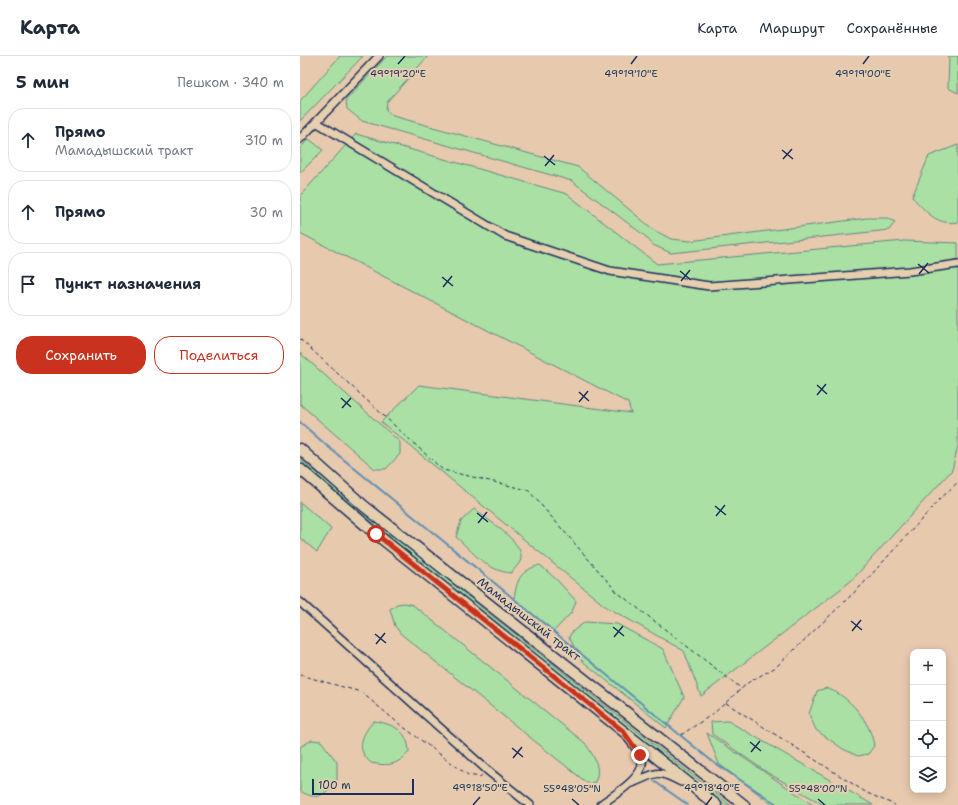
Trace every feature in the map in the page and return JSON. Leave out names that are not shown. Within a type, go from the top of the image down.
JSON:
[{"type":"main road","name":"Мамадышский тракт","points":[[300,449],[364,506],[744,805]]},
{"type":"main road","points":[[300,469],[376,534],[716,805]]},
{"type":"street","points":[[300,139],[379,56]]},
{"type":"street","points":[[316,122],[505,236],[610,271],[709,286],[910,271],[958,264]]},
{"type":"street","points":[[300,602],[487,770],[530,805]]},
{"type":"street","points":[[623,731],[642,760],[640,770],[630,784]]},
{"type":"street","points":[[600,805],[630,784],[659,773],[668,774],[697,789]]},
{"type":"path","points":[[300,339],[443,470],[528,490],[617,592],[742,689]]},
{"type":"path","points":[[681,735],[726,702],[749,682],[776,667],[862,585],[940,499],[958,482]]},
{"type":"path","points":[[300,675],[361,692],[398,723],[468,775],[480,777],[487,770]]},
{"type":"path","points":[[726,702],[867,793],[895,805]]},
{"type":"green space","points":[[340,56],[363,56],[300,121],[300,101]]},
{"type":"green space","points":[[387,56],[428,56],[387,102],[386,110],[393,116],[578,167],[654,230],[671,239],[690,241],[867,218],[887,218],[895,222],[889,230],[671,253],[653,245],[645,236],[572,181],[362,121],[347,109],[346,100]]},
{"type":"green space","points":[[949,56],[958,56],[958,93],[948,88]]},
{"type":"green space","points":[[356,134],[567,194],[657,264],[904,241],[958,243],[958,446],[952,470],[851,581],[701,696],[684,651],[605,606],[381,422],[419,385],[631,413],[628,403],[300,233],[300,196]]},
{"type":"green space","points":[[309,139],[323,150],[300,173],[300,148]]},
{"type":"green space","points":[[958,145],[958,222],[950,223],[937,220],[912,197],[929,156]]},
{"type":"green space","points":[[300,353],[400,442],[400,454],[386,469],[375,469],[300,404]]},
{"type":"green space","points":[[300,459],[481,607],[730,805],[725,805],[465,598],[300,463]]},
{"type":"green space","points":[[300,502],[331,529],[317,552],[300,538]]},
{"type":"green space","points":[[474,509],[503,531],[520,551],[521,560],[511,573],[495,569],[488,565],[456,537],[461,521]]},
{"type":"green space","points":[[540,565],[558,581],[576,601],[572,612],[554,631],[514,599],[518,581],[524,573],[533,567]]},
{"type":"green space","points":[[405,603],[413,605],[585,743],[596,761],[598,771],[595,782],[587,783],[401,634],[395,626],[390,609],[397,604]]},
{"type":"green space","points":[[585,622],[617,624],[663,649],[684,697],[666,728],[581,660],[569,637],[572,632]]},
{"type":"green space","points":[[826,688],[835,692],[851,703],[864,719],[872,737],[874,746],[868,754],[858,756],[843,749],[816,730],[809,714],[817,691]]},
{"type":"green space","points":[[374,721],[393,726],[402,733],[406,738],[409,752],[405,757],[387,765],[371,763],[364,756],[361,744],[362,740],[368,728]]},
{"type":"green space","points":[[728,721],[873,805],[824,805],[768,773],[712,734],[711,722]]},
{"type":"green space","points":[[707,733],[813,805],[773,805],[719,764]]},
{"type":"green space","points":[[312,740],[321,741],[337,762],[337,780],[325,793],[317,796],[312,796],[300,791],[300,747]]},
{"type":"waterway","points":[[300,422],[326,445],[713,762],[778,805]]},
{"type":"waterway","points":[[654,781],[688,805]]},
{"type":"route","points":[[376,534],[623,731],[640,755]]}]
